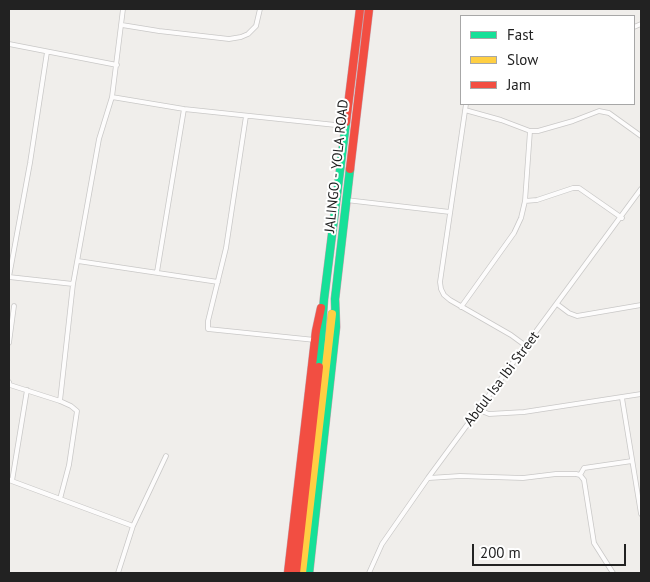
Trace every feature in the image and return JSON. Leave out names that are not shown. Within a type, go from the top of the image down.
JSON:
[{"type":"highway","points":[[302,573],[322,363],[324,299],[360,9]]},
{"type":"highway","name":"JALINGO - YOLA ROAD","points":[[309,573],[336,327],[335,299],[369,9]]},
{"type":"highway","points":[[288,573],[315,340],[319,314],[324,299]]},
{"type":"highway","points":[[296,573],[322,363],[335,299]]},
{"type":"street","points":[[60,401],[73,284],[99,139],[112,97],[123,9]]},
{"type":"street","points":[[122,25],[229,39],[248,34],[256,26],[260,9]]},
{"type":"street","points":[[9,44],[117,64]]},
{"type":"street","points":[[47,52],[30,163],[9,277],[73,284]]},
{"type":"street","points":[[112,97],[246,116],[345,126]]},
{"type":"street","points":[[466,105],[440,282],[444,295],[461,307],[511,334],[526,346]]},
{"type":"street","points":[[157,272],[184,108]]},
{"type":"street","points":[[465,110],[501,120],[530,131],[538,131],[573,121],[599,111],[609,113],[641,136]]},
{"type":"street","points":[[246,116],[226,248],[208,322],[208,329],[315,340]]},
{"type":"street","points":[[461,307],[514,233],[521,218],[525,201],[530,131]]},
{"type":"street","points":[[525,201],[537,200],[573,188],[579,188],[622,218]]},
{"type":"street","name":"Abdul Isa Ibi Street","points":[[369,573],[382,544],[428,478],[622,218],[641,189]]},
{"type":"street","points":[[346,200],[450,212]]},
{"type":"street","points":[[78,261],[218,282]]},
{"type":"street","points":[[557,304],[569,313],[577,316],[641,306]]},
{"type":"street","points":[[9,343],[14,306]]},
{"type":"street","points":[[9,382],[10,385],[60,401],[77,411],[69,465],[60,499]]},
{"type":"street","points":[[27,390],[10,481],[133,526]]},
{"type":"street","points":[[479,410],[489,414],[524,412],[641,394]]},
{"type":"street","points":[[622,398],[641,514]]},
{"type":"street","points":[[118,573],[133,526],[166,456]]},
{"type":"street","points":[[580,475],[584,468],[632,461]]},
{"type":"street","points":[[428,478],[460,476],[523,478],[556,474],[580,475],[584,480],[594,543],[613,573]]},
{"type":"traffic: fast","points":[[319,367],[324,299],[346,122]]},
{"type":"traffic: fast","points":[[309,573],[336,327],[335,299],[350,169]]},
{"type":"traffic: slow","points":[[302,573],[332,314]]},
{"type":"traffic: jam","points":[[346,122],[360,9]]},
{"type":"traffic: jam","points":[[350,169],[369,9]]},
{"type":"traffic: jam","points":[[288,573],[316,331],[321,308]]},
{"type":"traffic: jam","points":[[296,573],[319,367]]}]
